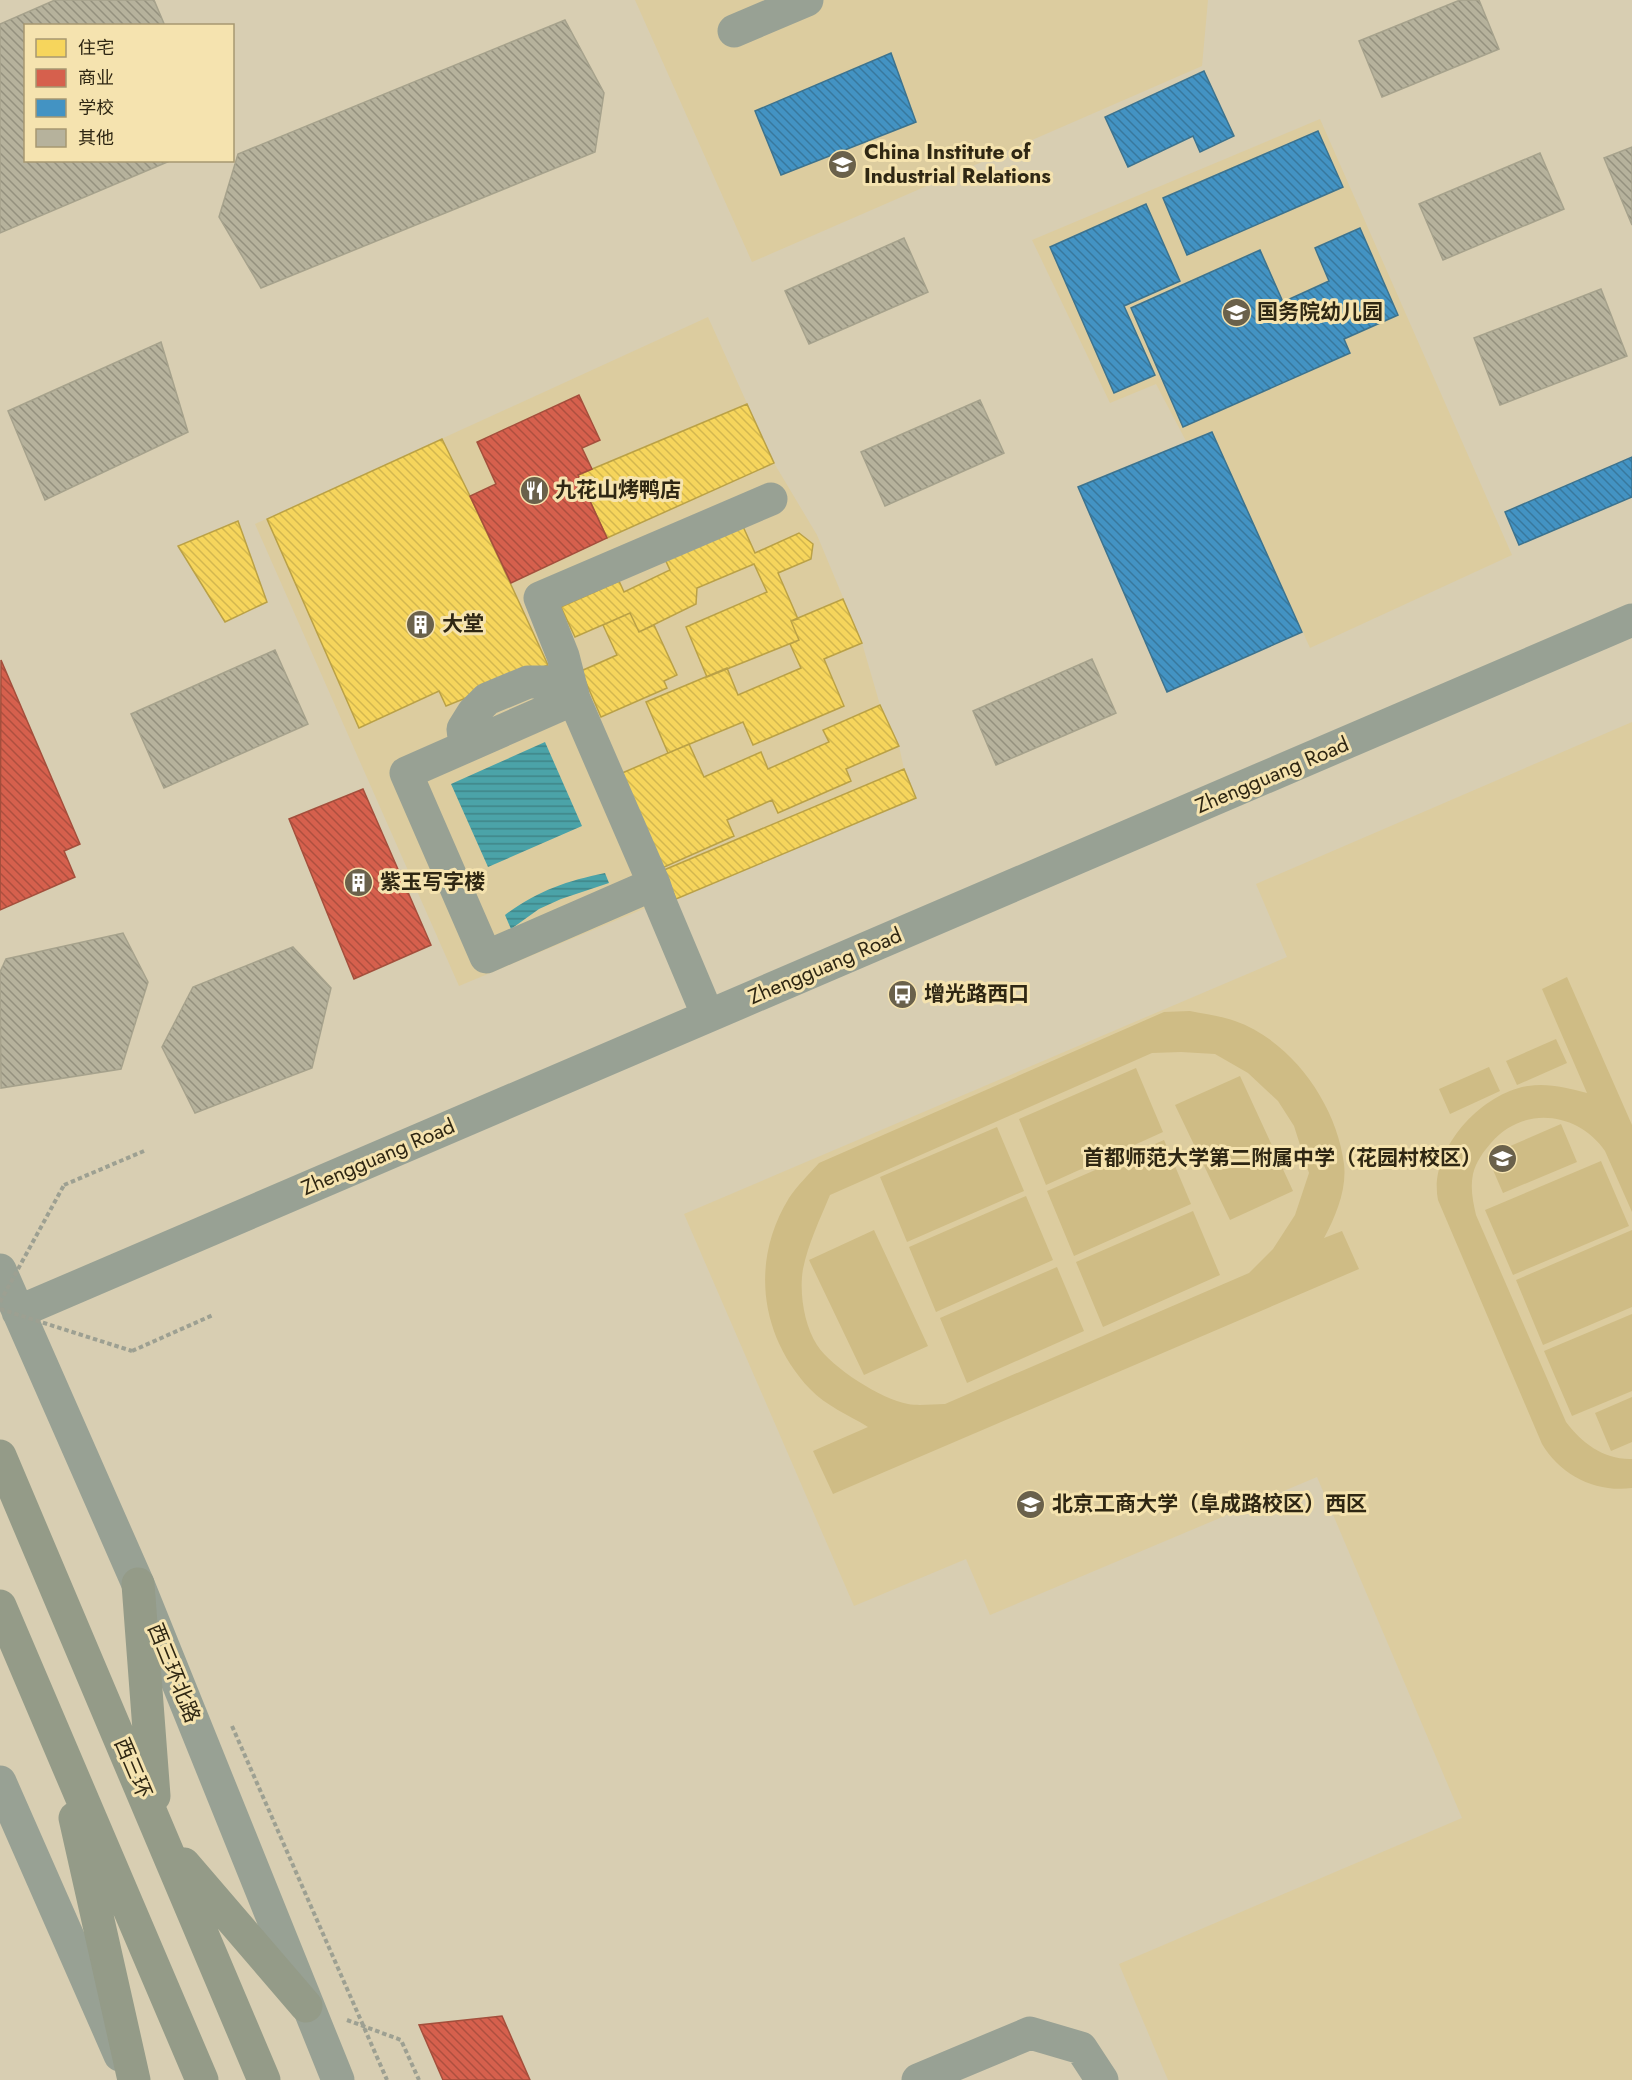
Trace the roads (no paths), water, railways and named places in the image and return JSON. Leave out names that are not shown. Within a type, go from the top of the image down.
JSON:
[{"type":"highway","name":"西三环","points":[[0,1456],[264,2080]]},
{"type":"highway","points":[[138,1584],[160,1831],[306,2006]]},
{"type":"highway","points":[[0,1606],[202,2080]]},
{"type":"highway","points":[[56,1734],[133,2080]]},
{"type":"street","points":[[734,31],[807,0]]},
{"type":"street","points":[[708,1016],[574,699],[563,656],[540,598],[771,499]]},
{"type":"street","name":"Zhengguang Road","points":[[6,1308],[708,1016],[1632,620]]},
{"type":"street","points":[[574,699],[406,773],[486,957],[654,884]]},
{"type":"street","name":"西三环北路","points":[[0,1270],[6,1308],[138,1584],[306,2006],[338,2080]]},
{"type":"street","points":[[0,1782],[133,2080]]},
{"type":"street","points":[[918,2080],[1030,2033],[1081,2048],[1102,2080]]},
{"type":"water","points":[[545,742],[582,826],[488,867],[451,784]]},
{"type":"water","points":[[605,873],[609,883],[539,909],[511,929],[505,915],[529,899],[565,883]]},
{"type":"place","name":"China Institute of Industrial Relations","points":[[843,164]]},
{"type":"place","name":"国务院幼儿园","points":[[1236,312]]},
{"type":"place","name":"九花山烤鸭店","points":[[534,490]]},
{"type":"place","name":"大堂","points":[[421,624]]},
{"type":"place","name":"紫玉写字楼","points":[[359,882]]},
{"type":"place","name":"增光路西口","points":[[903,994]]},
{"type":"place","name":"首都师范大学第二附属中学（花园村校区）","points":[[1503,1158]]},
{"type":"place","name":"北京工商大学（阜成路校区）西区","points":[[1031,1504]]}]
